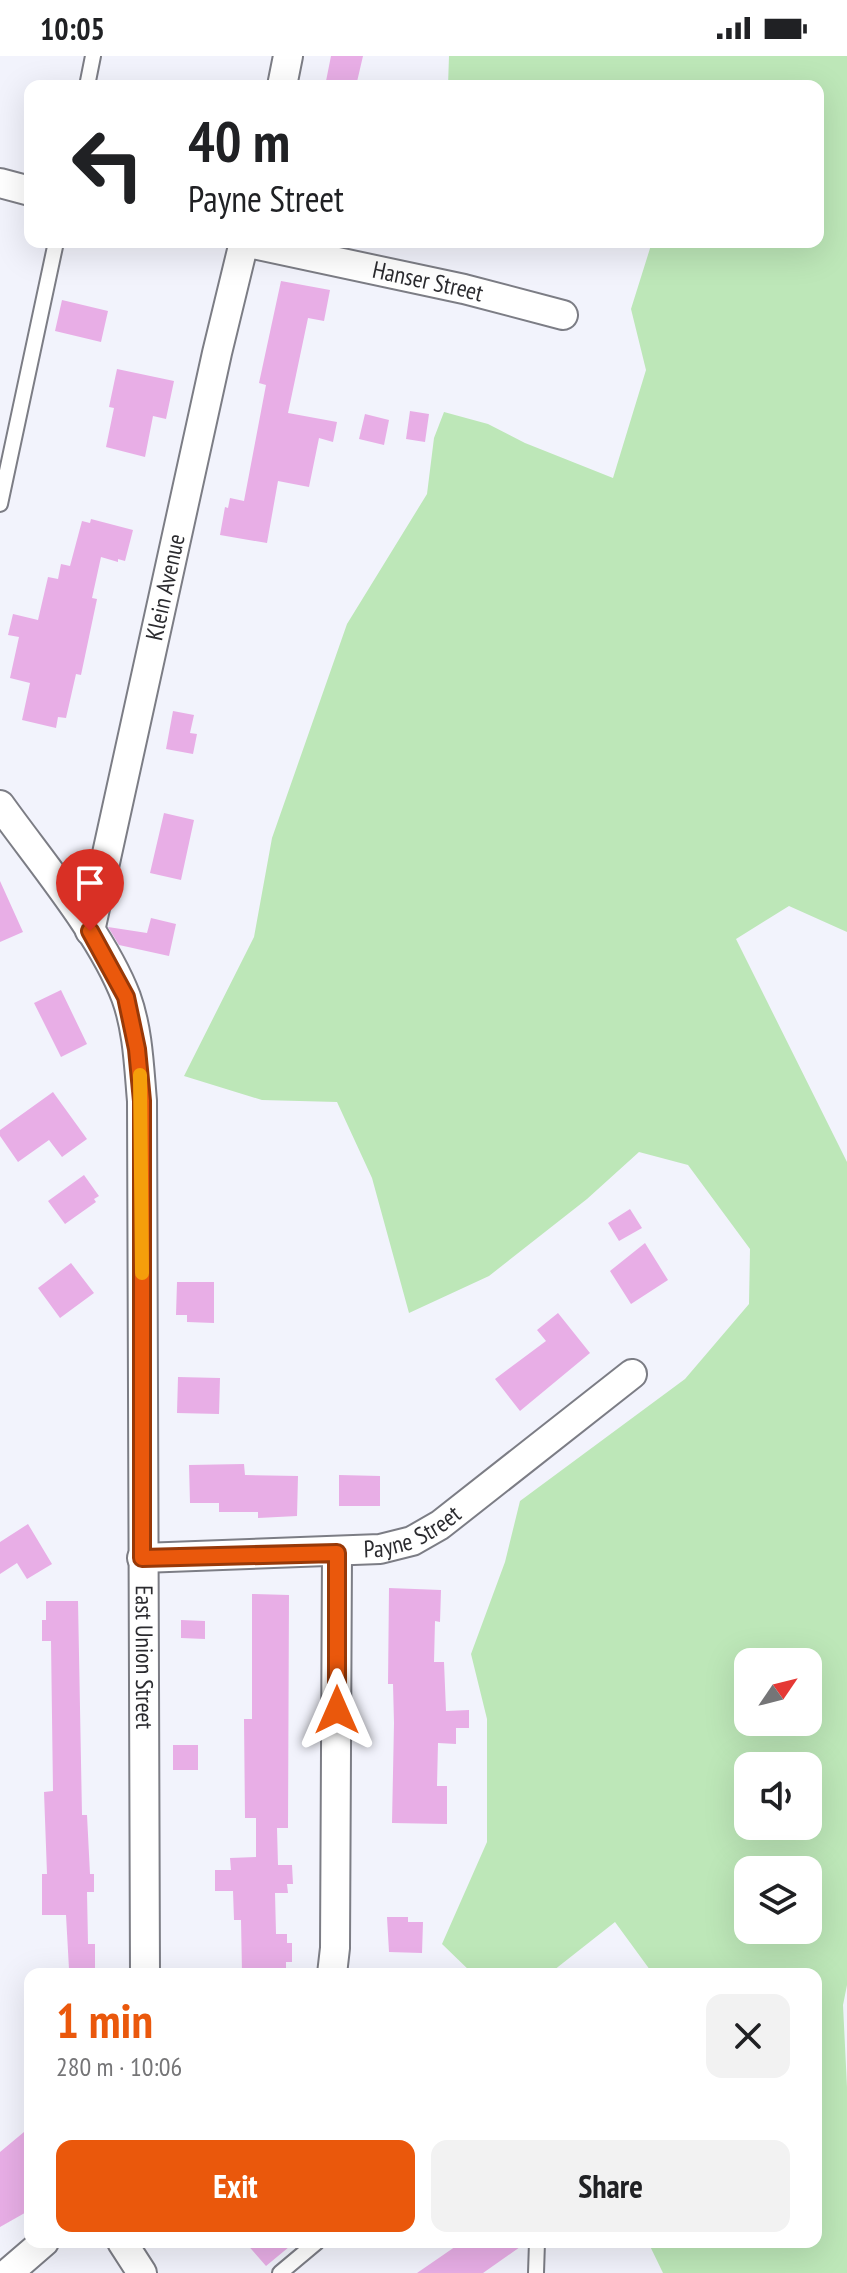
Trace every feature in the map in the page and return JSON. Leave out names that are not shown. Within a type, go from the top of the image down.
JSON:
[{"type":"street","points":[[283,80],[288,56]]},
{"type":"street","points":[[0,183],[24,189]]},
{"type":"street","name":"Klein Avenue","points":[[90,931],[213,368],[243,248]]},
{"type":"street","name":"Hanser Street","points":[[272,248],[464,289],[563,315]]},
{"type":"street","name":"East Union Street","points":[[0,805],[90,931],[126,997],[139,1062],[142,1101],[145,1968]]},
{"type":"street","name":"Payne Street","points":[[142,1558],[337,1553],[388,1548],[426,1534],[632,1374]]},
{"type":"street","points":[[333,1968],[337,1553]]},
{"type":"street","points":[[8,2273],[37,2248]]},
{"type":"street","points":[[126,2248],[142,2273]]},
{"type":"lane","points":[[88,80],[93,56]]},
{"type":"lane","points":[[0,504],[55,248]]},
{"type":"lane","points":[[280,2273],[310,2248]]},
{"type":"lane","points":[[536,2273],[537,2248]]},
{"type":"green space","points":[[449,56],[847,56],[847,932],[789,906],[736,939],[847,1162],[847,1985],[843,2005],[847,2087],[847,2273],[663,2273],[651,2248],[822,2248],[822,1968],[649,1968],[615,1922],[557,1968],[467,1968],[442,1944],[487,1842],[487,1719],[471,1654],[505,1562],[520,1501],[685,1379],[749,1304],[750,1249],[688,1165],[639,1152],[587,1199],[489,1276],[409,1313],[372,1178],[337,1102],[262,1100],[184,1076],[254,937],[272,838],[347,624],[427,494],[434,438],[444,412],[488,424],[525,443],[613,478],[646,370],[631,309],[650,248],[824,248],[824,80],[448,80]]},
{"type":"building","points":[[331,56],[363,56],[357,80],[326,80]]},
{"type":"building","points":[[281,281],[330,290],[324,321],[308,318],[288,413],[337,422],[333,442],[319,438],[309,487],[278,481],[267,543],[220,535],[225,507],[228,508],[230,498],[244,501],[266,385],[259,383]]},
{"type":"building","points":[[62,300],[108,311],[101,342],[55,331]]},
{"type":"building","points":[[117,369],[174,381],[166,419],[153,416],[145,457],[106,447],[114,408],[109,407]]},
{"type":"building","points":[[410,411],[429,414],[425,442],[406,439]]},
{"type":"building","points":[[365,414],[389,420],[384,445],[359,439]]},
{"type":"building","points":[[91,519],[133,530],[125,561],[101,557],[92,598],[97,599],[81,675],[76,674],[66,718],[58,717],[56,728],[22,720],[30,683],[10,678],[19,637],[8,635],[13,614],[38,620],[48,577],[58,579],[61,564],[70,566],[82,521],[90,523]]},
{"type":"building","points":[[173,711],[194,715],[190,733],[197,734],[193,754],[166,749]]},
{"type":"building","points":[[164,813],[194,820],[181,880],[150,873]]},
{"type":"building","points":[[0,881],[23,932],[0,942]]},
{"type":"building","points":[[151,918],[176,924],[169,956],[119,945],[108,927],[147,933]]},
{"type":"building","points":[[61,990],[87,1044],[61,1057],[34,1003]]},
{"type":"building","points":[[53,1092],[87,1139],[62,1157],[49,1140],[18,1162],[0,1136],[0,1130]]},
{"type":"building","points":[[84,1175],[99,1196],[94,1199],[96,1202],[65,1224],[48,1201]]},
{"type":"building","points":[[630,1209],[642,1228],[619,1241],[608,1223]]},
{"type":"building","points":[[645,1243],[668,1280],[631,1304],[610,1271]]},
{"type":"building","points":[[71,1263],[94,1293],[60,1318],[38,1288]]},
{"type":"building","points":[[177,1282],[214,1282],[214,1323],[187,1322],[187,1315],[176,1315]]},
{"type":"building","points":[[558,1313],[590,1353],[520,1411],[495,1379],[546,1341],[537,1330]]},
{"type":"building","points":[[178,1377],[220,1378],[219,1414],[177,1413]]},
{"type":"building","points":[[244,1464],[245,1475],[298,1476],[297,1516],[258,1518],[258,1512],[219,1512],[219,1503],[190,1503],[189,1465]]},
{"type":"building","points":[[339,1475],[380,1476],[380,1506],[339,1506]]},
{"type":"building","points":[[28,1524],[52,1564],[27,1579],[17,1563],[0,1574],[0,1542]]},
{"type":"building","points":[[389,1588],[441,1590],[440,1622],[435,1621],[434,1662],[444,1662],[446,1711],[469,1710],[469,1728],[456,1728],[456,1744],[438,1743],[437,1786],[447,1786],[447,1824],[392,1823],[394,1723],[393,1684],[388,1684]]},
{"type":"building","points":[[252,1594],[289,1595],[288,1828],[277,1828],[278,1865],[292,1865],[293,1884],[287,1884],[288,1893],[275,1893],[276,1934],[287,1934],[287,1943],[292,1943],[292,1962],[286,1962],[286,1968],[242,1968],[241,1920],[234,1920],[233,1891],[215,1891],[215,1870],[231,1870],[230,1858],[256,1857],[256,1818],[245,1818],[244,1719],[252,1719]]},
{"type":"building","points":[[46,1601],[78,1601],[82,1815],[87,1815],[90,1874],[94,1874],[94,1892],[87,1892],[88,1944],[95,1944],[95,1968],[69,1968],[66,1915],[42,1915],[42,1874],[47,1874],[44,1792],[53,1791],[51,1641],[42,1641],[42,1620],[46,1620]]},
{"type":"building","points":[[181,1620],[205,1621],[205,1639],[181,1638]]},
{"type":"building","points":[[173,1745],[198,1745],[198,1770],[173,1770]]},
{"type":"building","points":[[387,1917],[408,1917],[408,1922],[423,1922],[422,1953],[389,1952]]},
{"type":"building","points":[[24,2132],[24,2213],[0,2227],[0,2152]]},
{"type":"building","points":[[250,2248],[288,2248],[266,2266]]},
{"type":"building","points":[[453,2248],[518,2248],[483,2273],[417,2273]]},
{"type":"slow traffic","points":[[140,1075],[142,1273]]},
{"type":"route","points":[[90,931],[126,997],[133,1021],[142,1101],[142,1558],[337,1553],[337,1710]]}]
